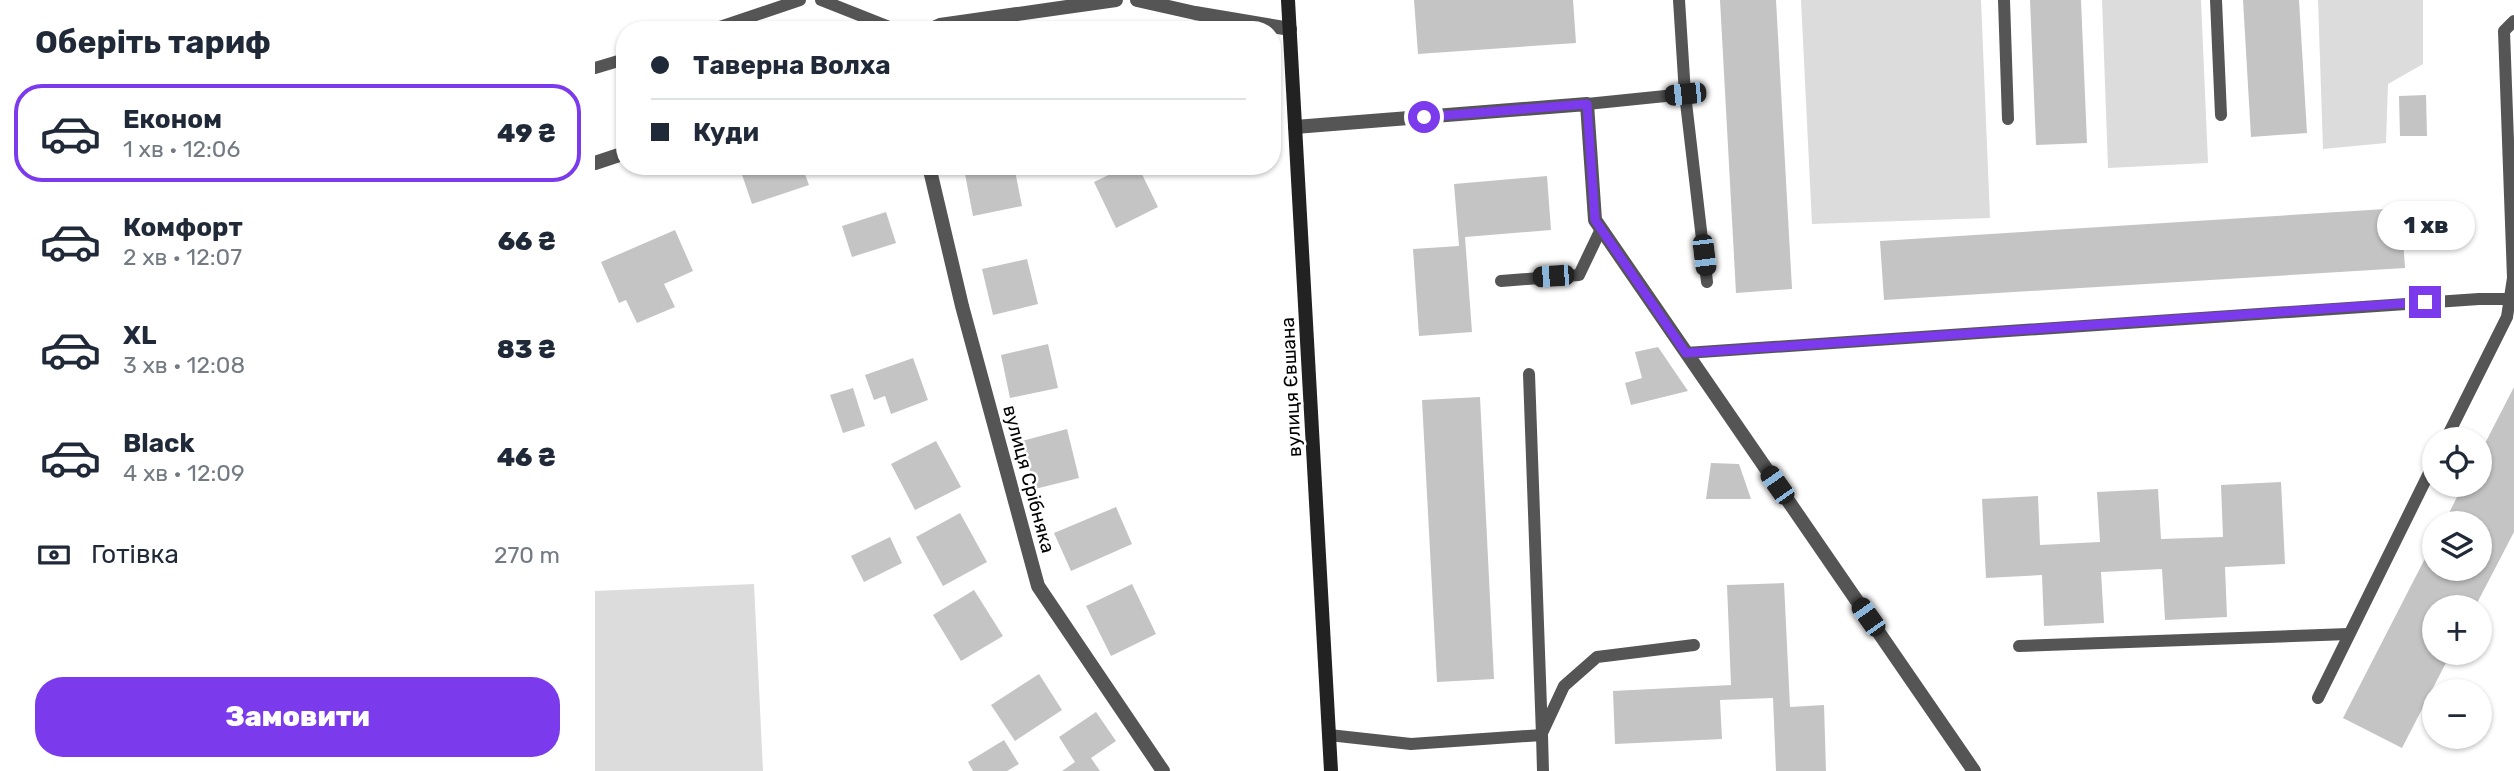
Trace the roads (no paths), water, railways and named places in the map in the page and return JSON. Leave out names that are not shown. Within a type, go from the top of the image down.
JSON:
[{"type":"main road","name":"вулиця Євшана","points":[[1288,0],[1331,771]]},
{"type":"street","points":[[962,21],[1116,0]]},
{"type":"street","points":[[1137,0],[1195,6],[1257,21]]},
{"type":"street","points":[[1281,27],[1290,29]]},
{"type":"street","points":[[1295,127],[1587,104],[1595,220],[1974,771]]},
{"type":"street","points":[[595,163],[616,156]]},
{"type":"street","name":"вулиця Срібняка","points":[[931,175],[962,306],[1038,586],[1163,771]]},
{"type":"lane","points":[[738,21],[800,0]]},
{"type":"lane","points":[[821,0],[874,21]]},
{"type":"lane","points":[[1679,0],[1685,94],[1707,282]]},
{"type":"lane","points":[[2004,0],[2008,119]]},
{"type":"lane","points":[[2216,0],[2221,115]]},
{"type":"lane","points":[[2452,427],[2507,317],[2510,299],[2513,278],[2504,31],[2514,21]]},
{"type":"lane","points":[[595,68],[616,62]]},
{"type":"lane","points":[[1587,104],[1685,94]]},
{"type":"lane","points":[[1501,281],[1579,275],[1601,229]]},
{"type":"lane","points":[[1686,353],[2510,299]]},
{"type":"lane","points":[[1529,374],[1543,771]]},
{"type":"lane","points":[[2318,698],[2422,487]]},
{"type":"lane","points":[[2019,646],[2350,634]]},
{"type":"lane","points":[[1542,735],[1564,687],[1597,657],[1694,645]]},
{"type":"lane","points":[[1329,735],[1411,744],[1542,735]]}]
